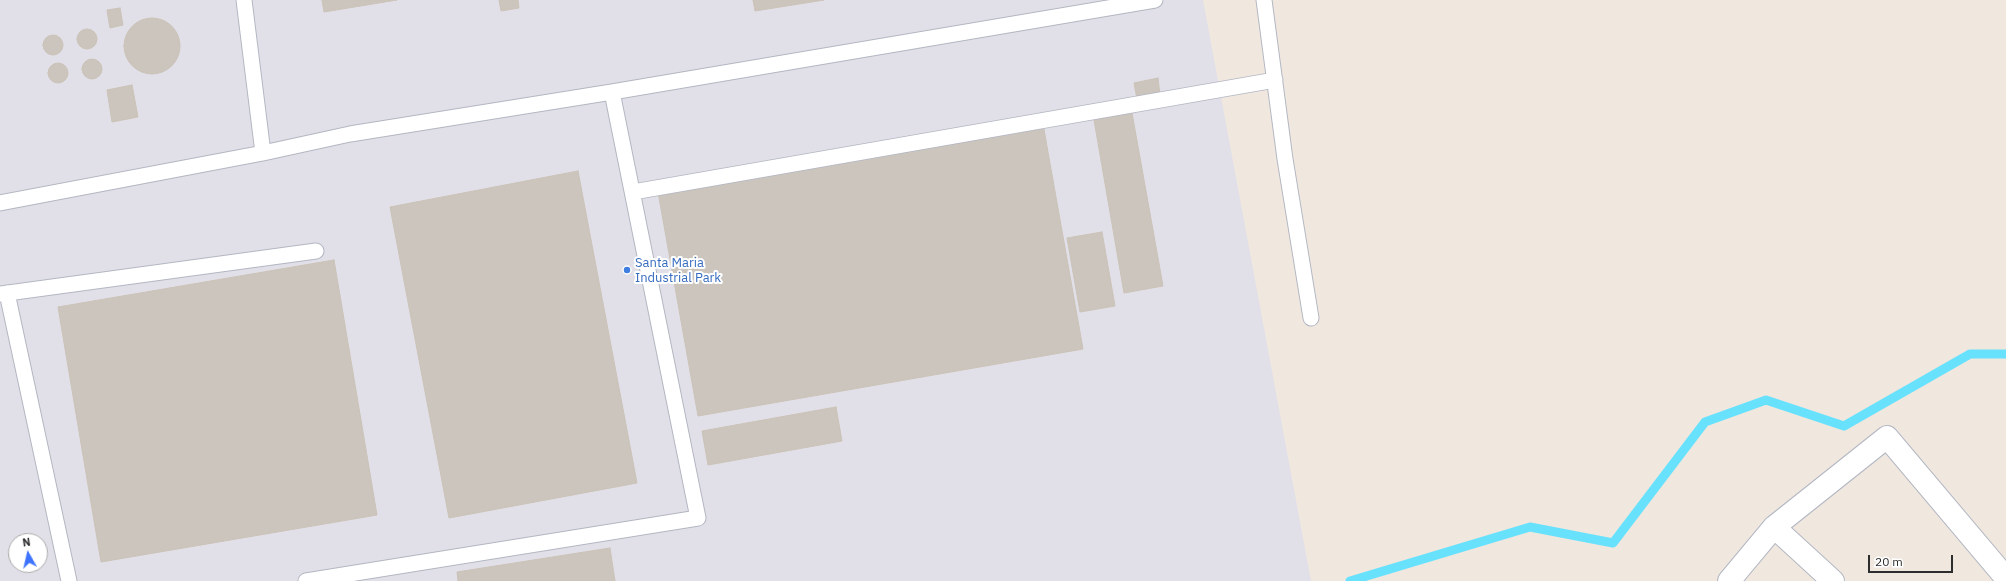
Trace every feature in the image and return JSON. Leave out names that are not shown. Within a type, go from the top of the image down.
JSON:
[{"type":"street","points":[[1728,581],[1774,527],[1887,437],[2006,578]]},
{"type":"street","points":[[1774,527],[1833,581]]},
{"type":"lane","points":[[244,0],[263,153]]},
{"type":"lane","points":[[0,203],[263,153],[350,134],[612,92],[1155,0]]},
{"type":"lane","points":[[1264,0],[1285,159],[1311,318]]},
{"type":"lane","points":[[633,192],[1274,80]]},
{"type":"lane","points":[[306,581],[698,518],[612,92]]},
{"type":"lane","points":[[69,581],[3,293],[316,251]]},
{"type":"shaded area","name":"Santa Maria Industrial Park","points":[[0,0],[1203,0],[1311,581],[0,581]]},
{"type":"building","points":[[322,0],[397,0],[324,12]]},
{"type":"building","points":[[499,0],[518,0],[519,8],[501,11]]},
{"type":"building","points":[[753,0],[824,0],[755,11]]},
{"type":"building","points":[[120,8],[123,25],[110,28],[107,10]]},
{"type":"building","points":[[152,18],[163,20],[172,26],[178,35],[180,46],[178,57],[172,66],[163,72],[152,74],[141,72],[132,66],[126,57],[124,46],[126,35],[132,26],[141,20]]},
{"type":"building","points":[[87,29],[94,32],[97,39],[94,46],[87,49],[80,46],[77,39],[80,32]]},
{"type":"building","points":[[53,35],[60,38],[63,45],[60,52],[53,55],[46,52],[43,45],[46,38]]},
{"type":"building","points":[[92,59],[99,62],[102,69],[99,76],[92,79],[85,76],[82,69],[85,62]]},
{"type":"building","points":[[58,63],[65,66],[68,73],[65,80],[58,83],[51,80],[48,73],[51,66]]},
{"type":"building","points":[[1158,78],[1160,95],[1137,99],[1134,83]]},
{"type":"building","points":[[132,85],[138,117],[112,122],[107,90]]},
{"type":"building","points":[[1132,113],[1163,286],[1124,293],[1094,120]]},
{"type":"building","points":[[1043,124],[1083,349],[698,416],[658,192]]},
{"type":"building","points":[[578,171],[637,483],[449,518],[390,207]]},
{"type":"building","points":[[1102,232],[1115,306],[1080,312],[1067,238]]},
{"type":"building","points":[[334,260],[377,515],[101,562],[58,307]]},
{"type":"building","points":[[836,407],[842,441],[708,465],[702,431]]},
{"type":"building","points":[[610,548],[615,581],[458,581],[457,572]]},
{"type":"waterway","points":[[1350,581],[1530,527],[1613,543],[1705,422],[1766,400],[1844,426],[1970,354],[2006,354]]},
{"type":"place","name":"Santa Maria Industrial Park","points":[[627,270]]}]
